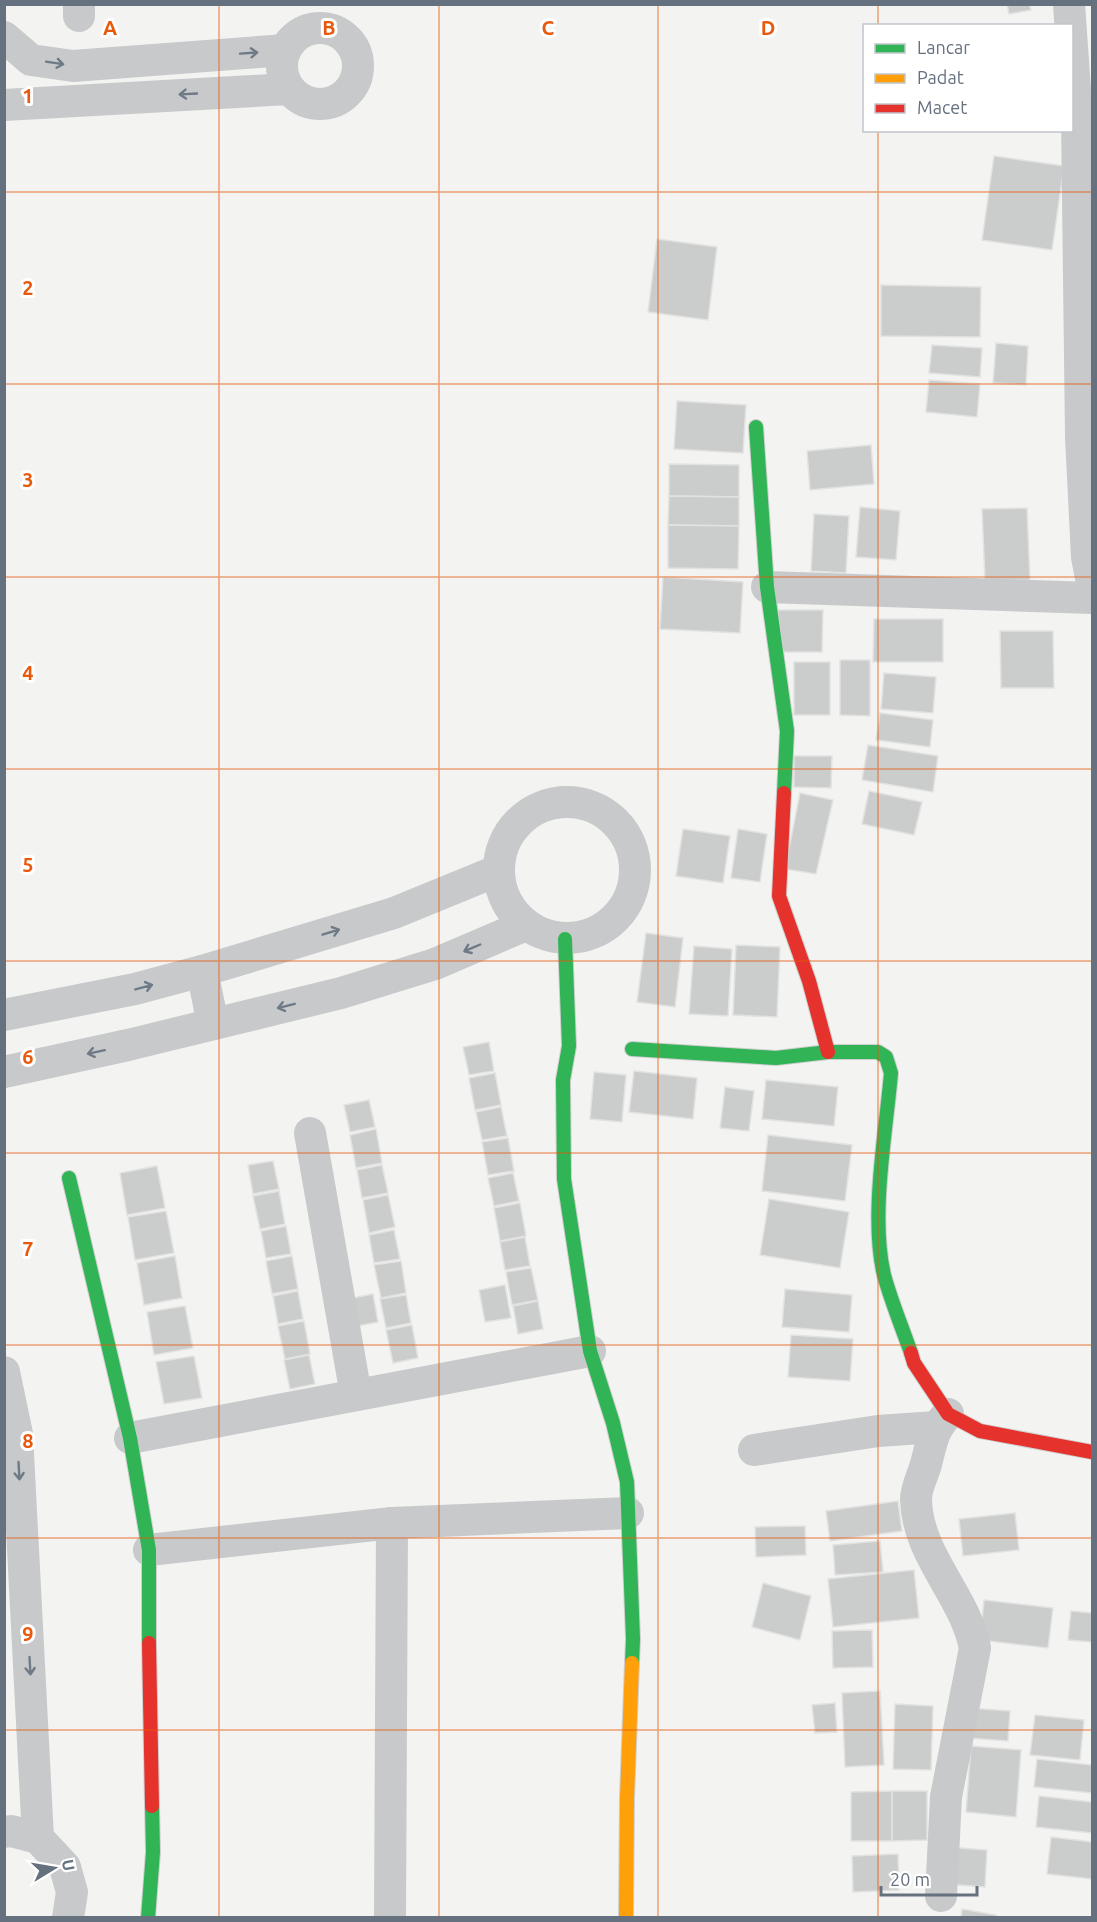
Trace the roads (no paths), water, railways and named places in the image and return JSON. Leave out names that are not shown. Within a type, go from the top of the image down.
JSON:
[{"type":"street","points":[[1069,4],[1072,24]]},
{"type":"street","points":[[316,16],[351,44],[357,56],[359,69],[355,82],[348,94],[324,105],[311,104],[298,99],[282,76],[281,63],[285,50],[292,39],[303,31],[316,16]]},
{"type":"street","points":[[1073,27],[1092,27]]},
{"type":"street","points":[[4,38],[31,60],[73,66],[285,50]]},
{"type":"street","points":[[1073,45],[1077,118],[1082,437],[1087,557],[1092,583]]},
{"type":"street","points":[[4,105],[289,89]]},
{"type":"street","points":[[756,427],[767,587],[787,731],[779,896],[809,981],[828,1052]]},
{"type":"street","points":[[767,587],[1092,598]]},
{"type":"street","points":[[567,802],[589,806],[608,816],[622,831],[632,851],[635,873],[631,893],[621,913],[596,932],[565,939],[544,935],[526,925],[506,901],[499,870],[502,849],[512,830],[527,815],[546,805],[567,802]]},
{"type":"street","points":[[4,1015],[135,989],[202,971],[394,913],[499,870]]},
{"type":"street","points":[[4,1072],[128,1046],[341,993],[435,964],[526,925]]},
{"type":"street","points":[[565,939],[569,1046],[563,1090],[564,1179],[590,1352],[613,1423],[627,1482],[633,1640],[627,1798],[626,1917]]},
{"type":"street","points":[[202,971],[213,1024]]},
{"type":"street","points":[[632,1049],[776,1058],[828,1052],[878,1052],[886,1058],[890,1065],[880,1193],[879,1234],[884,1274],[914,1363],[942,1421],[916,1497],[921,1531],[932,1558],[972,1629],[975,1648],[946,1797],[941,1896]]},
{"type":"street","points":[[310,1133],[356,1395]]},
{"type":"street","points":[[69,1178],[130,1438],[149,1550],[153,1852],[148,1917]]},
{"type":"street","points":[[130,1438],[590,1352]]},
{"type":"street","points":[[4,1372],[17,1434],[38,1838]]},
{"type":"street","points":[[754,1449],[942,1421],[980,1431],[1092,1452]]},
{"type":"street","points":[[149,1550],[392,1523],[628,1513]]},
{"type":"street","points":[[390,1917],[392,1523]]},
{"type":"street","points":[[4,1832],[10,1831],[38,1838],[66,1867],[72,1892],[68,1917]]}]
